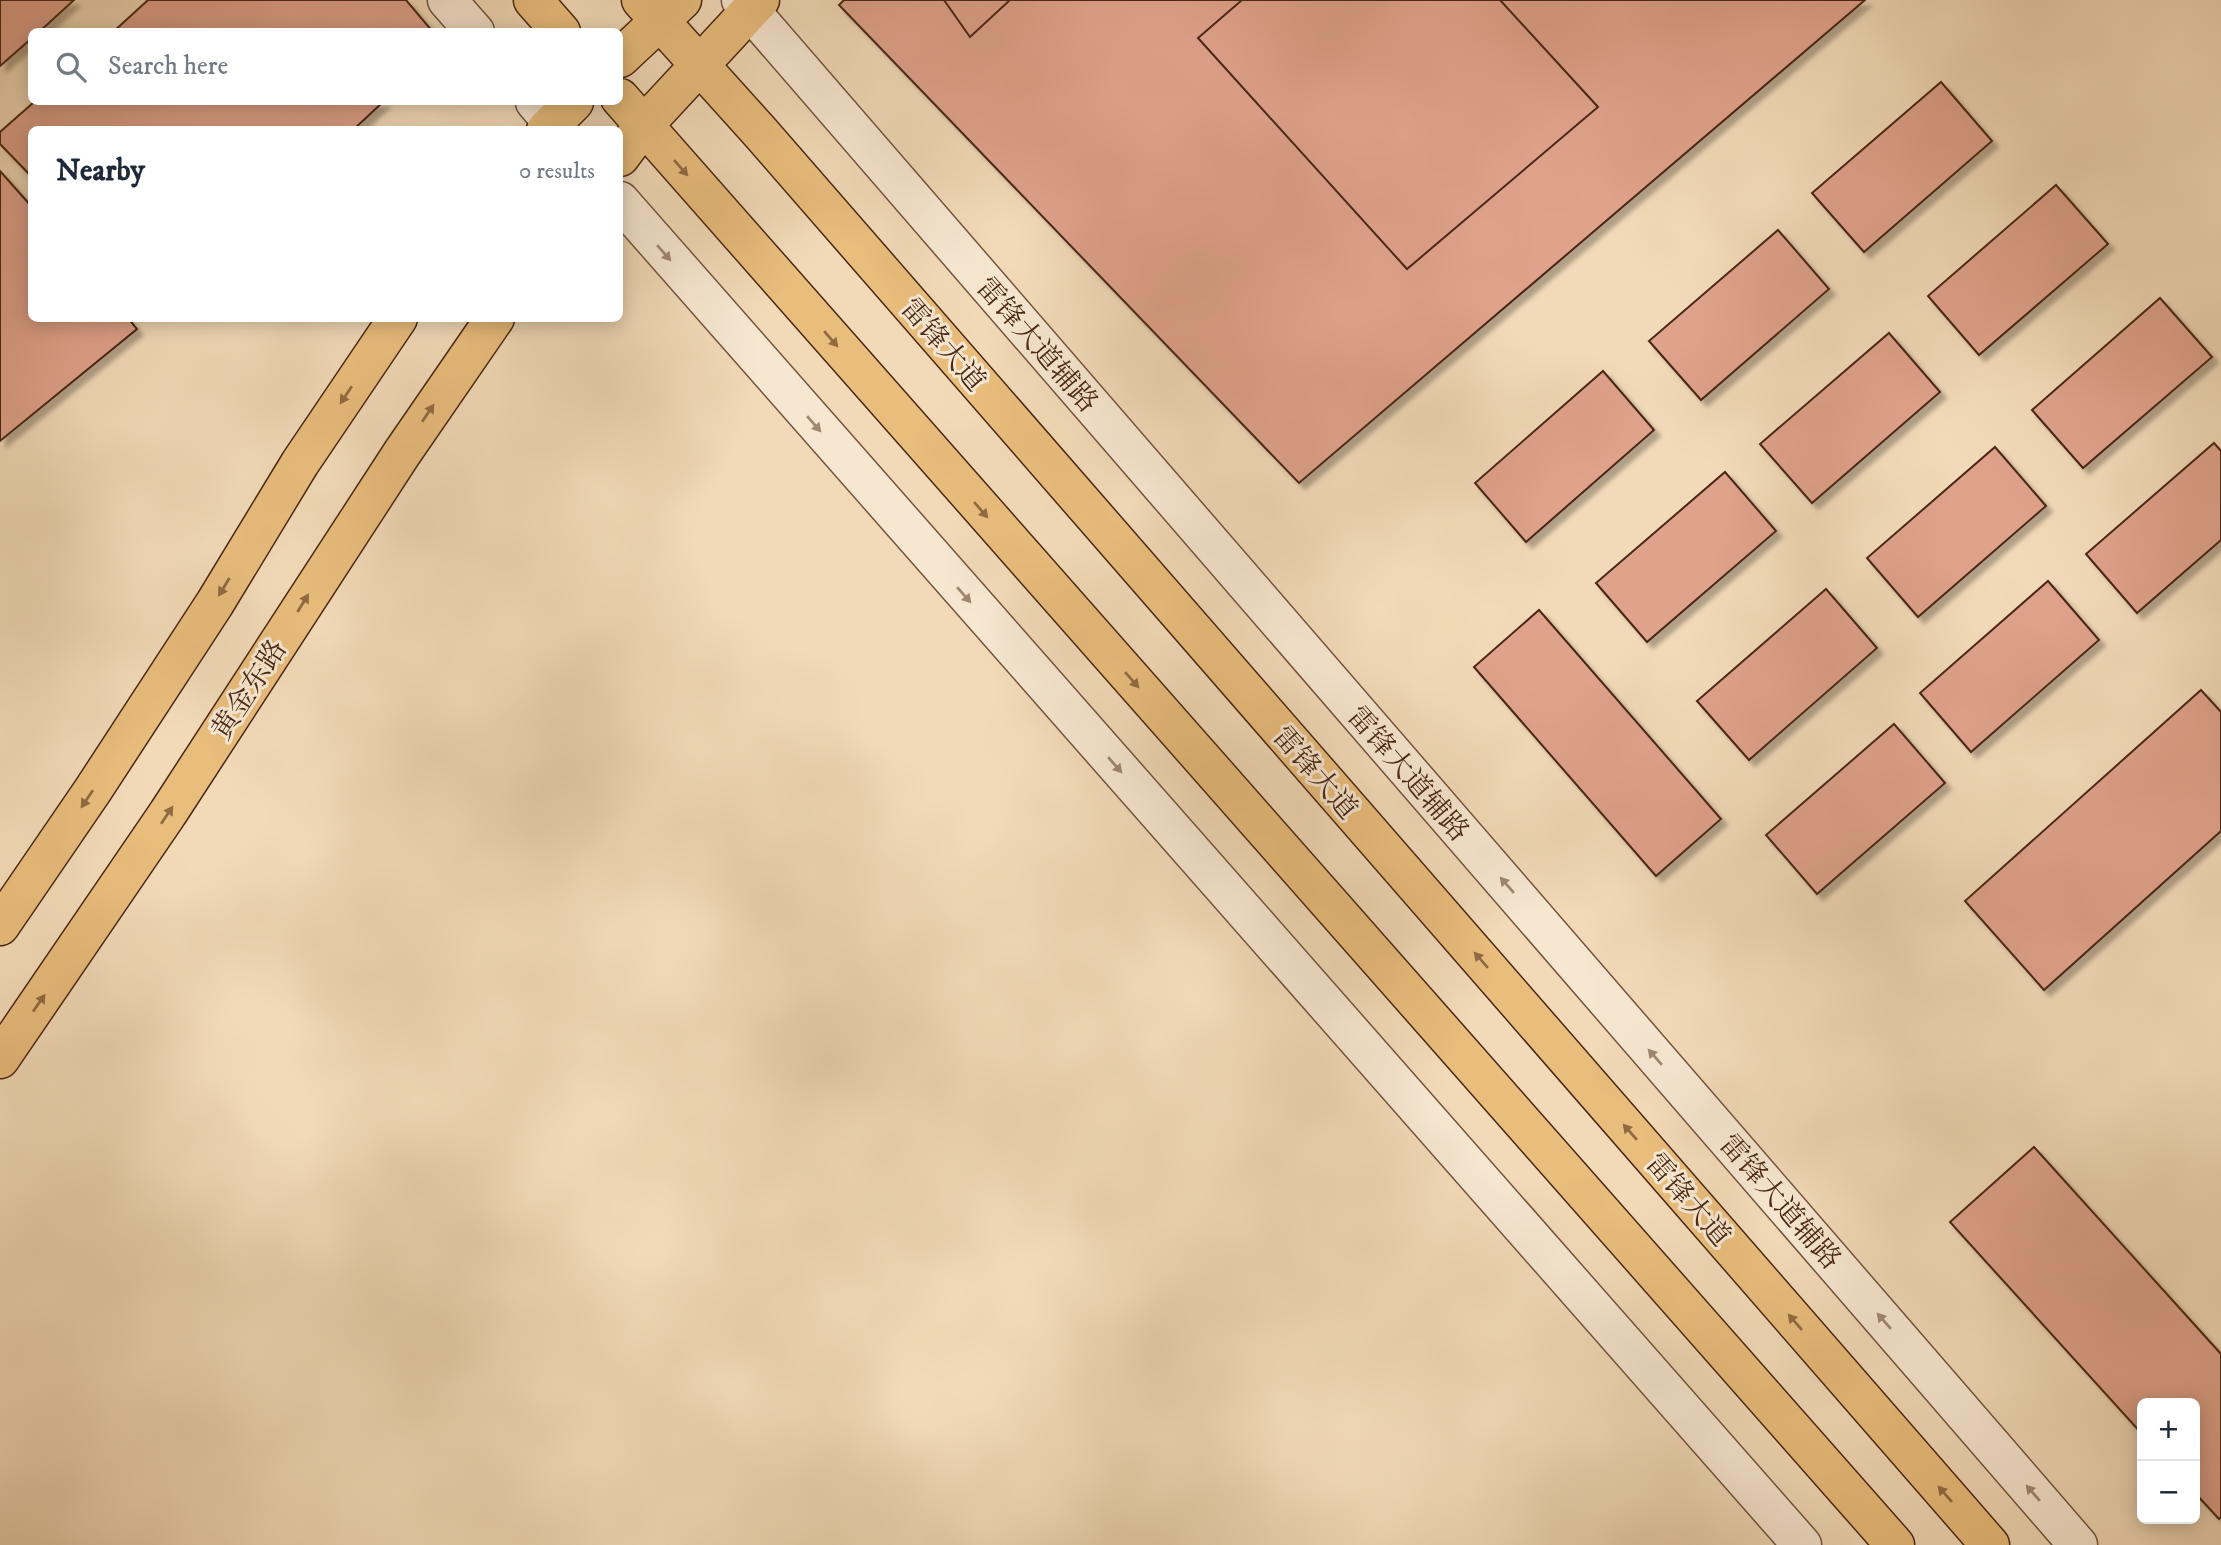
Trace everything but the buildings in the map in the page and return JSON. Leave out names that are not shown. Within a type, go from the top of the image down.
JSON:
[{"type":"main road","points":[[533,0],[558,28]]},
{"type":"main road","points":[[623,145],[631,112],[699,65],[750,3]]},
{"type":"main road","points":[[623,54],[661,7]]},
{"type":"main road","name":"雷锋大道","points":[[661,7],[699,65],[1990,1545]]},
{"type":"main road","points":[[631,112],[1895,1545]]},
{"type":"main road","points":[[0,926],[93,790],[215,603],[300,463],[395,322]]},
{"type":"main road","name":"黄金东路","points":[[0,1059],[168,813],[402,453],[492,322]]},
{"type":"street","points":[[447,0],[472,28]]},
{"type":"street","name":"雷锋大道辅路","points":[[750,3],[2078,1545]]},
{"type":"street","points":[[623,204],[1802,1545]]}]
